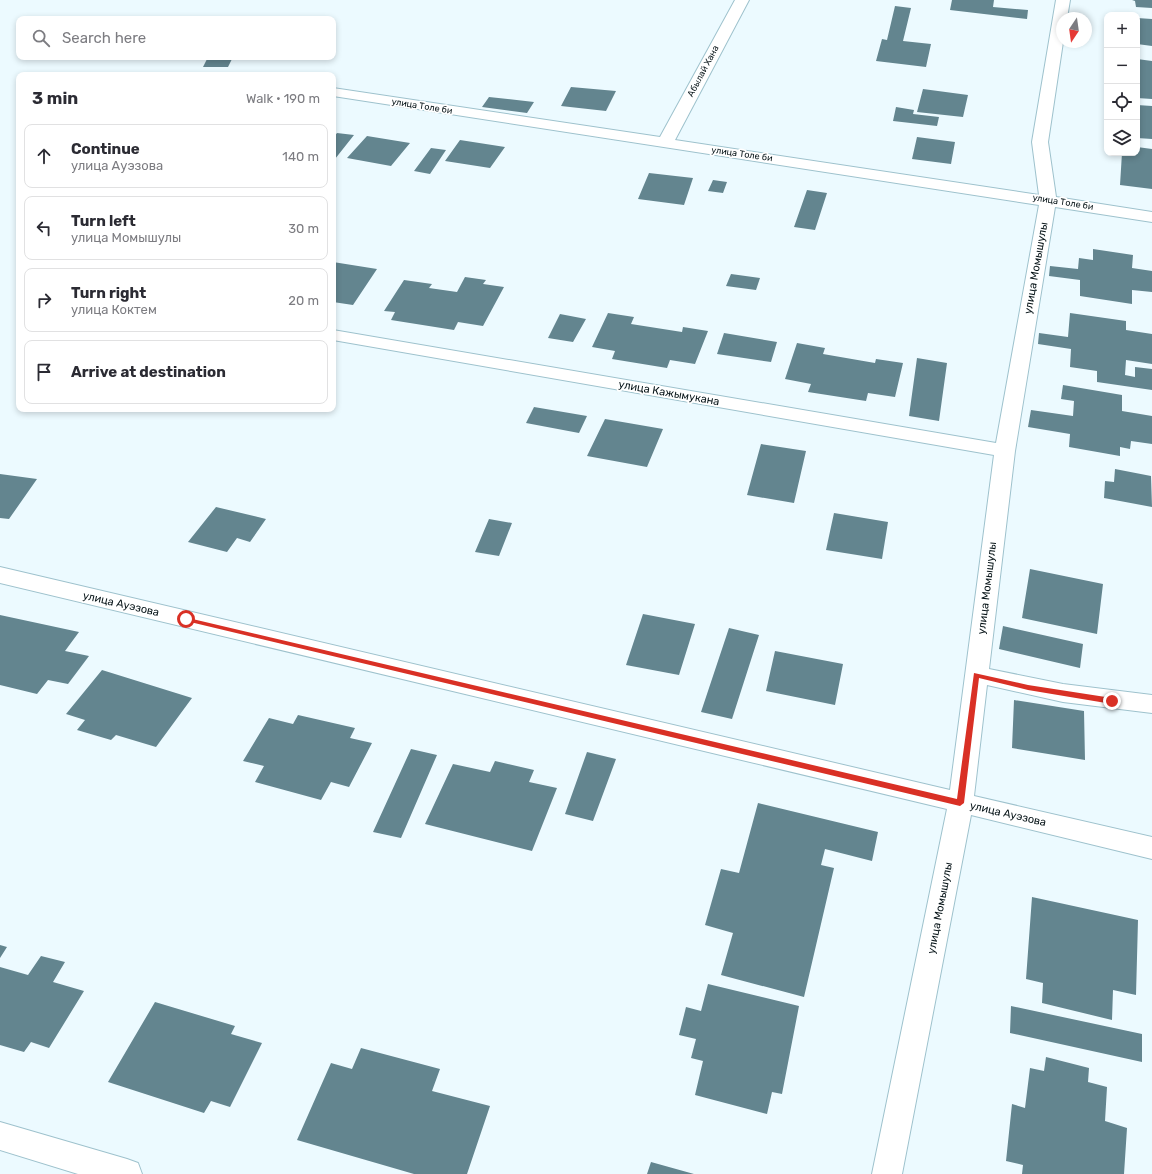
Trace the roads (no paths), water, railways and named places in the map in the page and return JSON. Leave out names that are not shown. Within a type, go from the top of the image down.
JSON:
[{"type":"street","name":"Абылай Хана","points":[[665,143],[742,0]]},
{"type":"street","name":"улица Момышулы","points":[[887,1174],[960,803],[1005,451],[1048,200],[1040,142],[1062,0]]},
{"type":"street","name":"улица Толе би","points":[[336,92],[1152,217]]},
{"type":"street","name":"улица Кажымукана","points":[[336,336],[1005,451]]},
{"type":"street","name":"улица Ауэзова","points":[[0,575],[1152,848]]},
{"type":"street","points":[[976,674],[1028,687],[1112,701],[1152,704]]},
{"type":"street","points":[[0,1136],[127,1174]]}]
